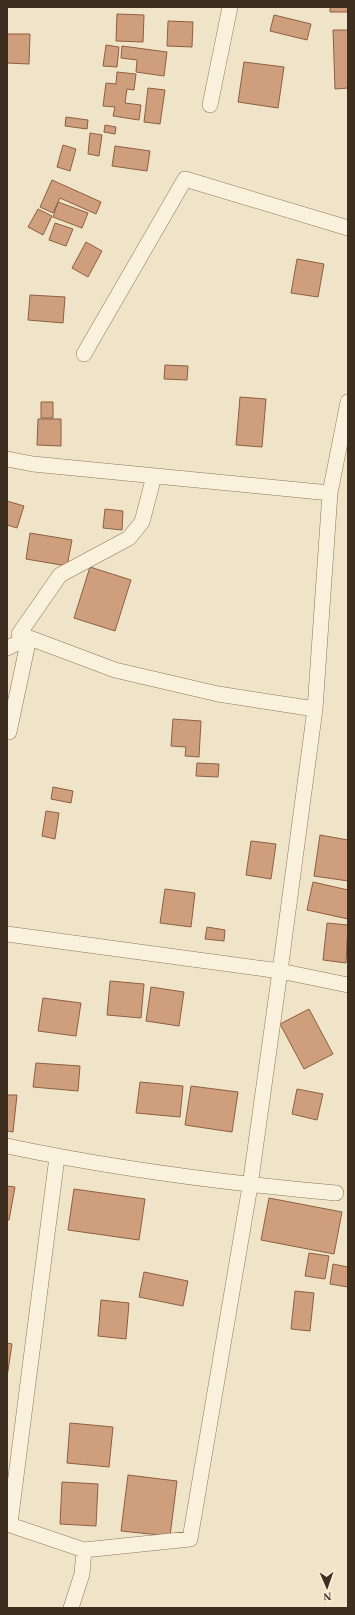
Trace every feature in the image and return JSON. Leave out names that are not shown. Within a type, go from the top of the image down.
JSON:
[{"type":"street","points":[[210,105],[230,7]]},
{"type":"street","points":[[84,354],[185,179],[348,228]]},
{"type":"street","points":[[57,1157],[8,1523],[84,1550],[190,1539],[250,1186],[315,709],[330,493],[348,402]]},
{"type":"street","points":[[7,459],[33,464],[330,493]]},
{"type":"street","points":[[154,476],[142,522],[129,538],[60,575],[19,634],[115,670],[218,694],[315,709]]},
{"type":"street","points":[[7,648],[29,638]]},
{"type":"street","points":[[9,732],[29,638]]},
{"type":"street","points":[[7,934],[280,970],[348,985]]},
{"type":"street","points":[[7,1146],[57,1157],[250,1186],[336,1193]]},
{"type":"street","points":[[71,1608],[82,1574],[84,1550]]},
{"type":"building","points":[[330,7],[348,7],[348,12],[330,12]]},
{"type":"building","points":[[117,14],[144,15],[143,42],[116,41]]},
{"type":"building","points":[[274,15],[311,24],[307,40],[270,31]]},
{"type":"building","points":[[168,21],[193,22],[192,47],[167,46]]},
{"type":"building","points":[[333,30],[348,30],[348,88],[335,89]]},
{"type":"building","points":[[7,34],[30,34],[29,64],[7,63]]},
{"type":"building","points":[[106,45],[119,47],[117,67],[103,66]]},
{"type":"building","points":[[122,46],[167,52],[164,76],[136,72],[137,60],[121,58]]},
{"type":"building","points":[[244,62],[284,67],[278,108],[238,102]]},
{"type":"building","points":[[117,72],[136,74],[134,90],[127,89],[125,103],[141,105],[139,120],[113,116],[115,107],[103,106],[106,83],[116,84]]},
{"type":"building","points":[[148,88],[165,90],[160,124],[144,122]]},
{"type":"building","points":[[66,117],[88,120],[87,129],[65,126]]},
{"type":"building","points":[[105,125],[116,127],[115,134],[104,132]]},
{"type":"building","points":[[90,133],[102,135],[99,156],[88,154]]},
{"type":"building","points":[[63,145],[76,149],[70,171],[57,167]]},
{"type":"building","points":[[115,146],[150,151],[147,171],[112,166]]},
{"type":"building","points":[[52,180],[101,202],[96,214],[60,198],[53,213],[40,207]]},
{"type":"building","points":[[58,202],[88,213],[82,228],[53,217]]},
{"type":"building","points":[[38,209],[52,216],[43,235],[28,227]]},
{"type":"building","points":[[55,223],[73,229],[66,246],[49,240]]},
{"type":"building","points":[[86,242],[102,251],[88,277],[72,268]]},
{"type":"building","points":[[297,259],[324,264],[318,297],[291,293]]},
{"type":"building","points":[[30,295],[65,297],[63,323],[28,320]]},
{"type":"building","points":[[165,365],[188,366],[187,380],[164,379]]},
{"type":"building","points":[[240,397],[266,399],[262,447],[236,445]]},
{"type":"building","points":[[41,402],[53,402],[53,418],[41,418]]},
{"type":"building","points":[[38,419],[61,419],[61,446],[37,445]]},
{"type":"building","points":[[7,501],[24,506],[17,528],[7,525]]},
{"type":"building","points":[[105,509],[123,511],[122,530],[103,528]]},
{"type":"building","points":[[30,533],[72,540],[67,566],[26,559]]},
{"type":"building","points":[[90,567],[131,580],[115,631],[74,618]]},
{"type":"building","points":[[173,719],[201,721],[199,757],[185,756],[186,747],[171,746]]},
{"type":"building","points":[[197,763],[219,764],[218,777],[196,776]]},
{"type":"building","points":[[53,787],[73,791],[71,803],[51,799]]},
{"type":"building","points":[[46,811],[59,813],[55,839],[42,836]]},
{"type":"building","points":[[320,835],[348,840],[348,881],[314,876]]},
{"type":"building","points":[[251,841],[276,844],[271,879],[246,875]]},
{"type":"building","points":[[313,882],[348,890],[348,919],[307,910]]},
{"type":"building","points":[[165,889],[195,893],[191,927],[160,923]]},
{"type":"building","points":[[327,923],[348,925],[346,963],[323,960]]},
{"type":"building","points":[[207,927],[225,930],[224,941],[205,939]]},
{"type":"building","points":[[110,981],[144,984],[141,1018],[107,1015]]},
{"type":"building","points":[[151,987],[184,992],[179,1026],[146,1021]]},
{"type":"building","points":[[43,998],[81,1003],[76,1036],[38,1031]]},
{"type":"building","points":[[309,1009],[333,1054],[304,1069],[280,1024]]},
{"type":"building","points":[[36,1063],[80,1066],[78,1091],[33,1087]]},
{"type":"building","points":[[140,1082],[183,1086],[180,1117],[136,1113]]},
{"type":"building","points":[[191,1086],[238,1092],[232,1132],[185,1125]]},
{"type":"building","points":[[297,1089],[323,1094],[317,1120],[292,1114]]},
{"type":"building","points":[[7,1095],[17,1095],[13,1132],[7,1131]]},
{"type":"building","points":[[7,1186],[15,1187],[9,1220],[7,1220]]},
{"type":"building","points":[[74,1189],[145,1199],[139,1240],[68,1230]]},
{"type":"building","points":[[269,1198],[342,1212],[334,1254],[261,1240]]},
{"type":"building","points":[[309,1253],[329,1256],[325,1279],[305,1276]]},
{"type":"building","points":[[333,1264],[348,1267],[348,1287],[330,1284]]},
{"type":"building","points":[[144,1272],[188,1281],[183,1306],[139,1297]]},
{"type":"building","points":[[295,1291],[314,1293],[310,1331],[291,1329]]},
{"type":"building","points":[[101,1300],[129,1303],[126,1339],[98,1336]]},
{"type":"building","points":[[7,1343],[12,1344],[7,1377]]},
{"type":"building","points":[[70,1423],[113,1427],[109,1467],[67,1463]]},
{"type":"building","points":[[128,1475],[177,1481],[170,1536],[121,1531]]},
{"type":"building","points":[[62,1482],[98,1484],[96,1526],[60,1524]]}]
